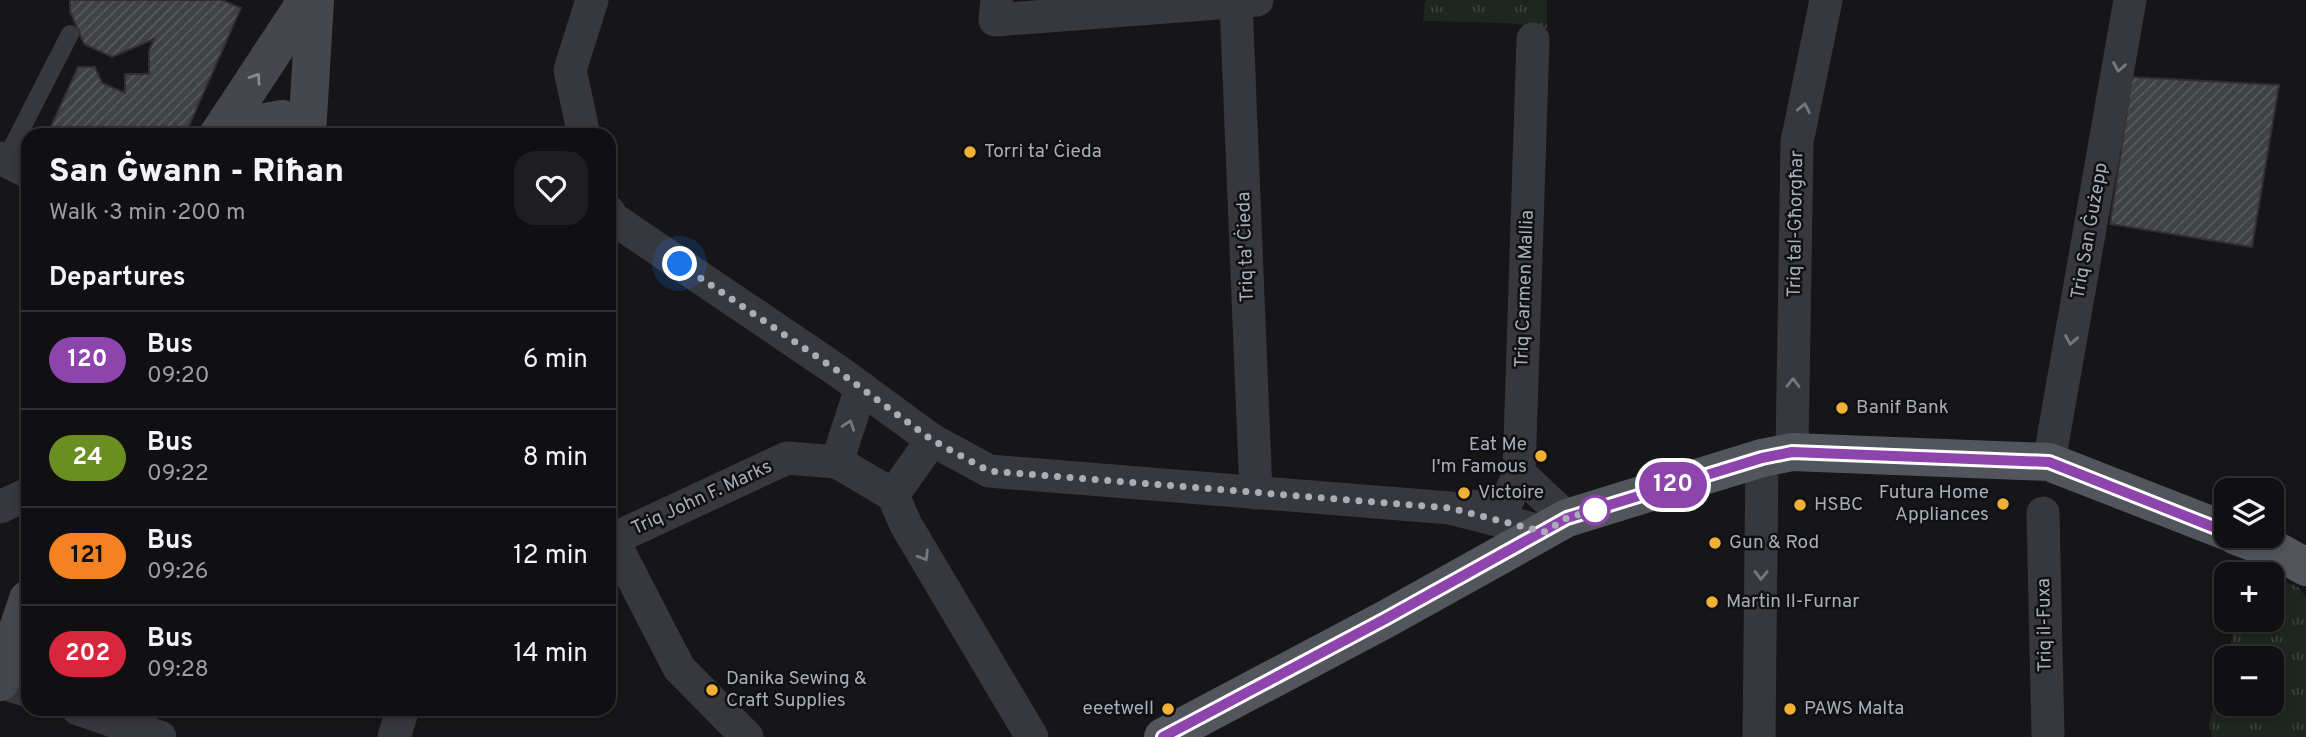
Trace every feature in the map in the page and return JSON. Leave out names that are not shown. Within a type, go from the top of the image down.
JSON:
[{"type":"main road","points":[[1163,737],[1555,525],[1777,455],[2049,462],[2214,526]]},
{"type":"main road","points":[[2268,548],[2306,568]]},
{"type":"street","points":[[223,128],[307,0]]},
{"type":"street","points":[[307,128],[315,0]]},
{"type":"street","points":[[582,128],[570,70],[592,0]]},
{"type":"street","name":"Triq tal-Għorgħar","points":[[1759,737],[1797,142],[1826,0]]},
{"type":"street","name":"Triq San Ġużepp","points":[[2049,462],[2130,0]]},
{"type":"street","points":[[996,10],[1246,1]]},
{"type":"street","name":"Triq ta' Ċieda","points":[[1246,1],[1256,493]]},
{"type":"street","name":"Triq Carmen Mallia","points":[[1519,473],[1533,39]]},
{"type":"street","points":[[238,128],[282,118],[291,128]]},
{"type":"street","points":[[616,221],[861,388],[932,440],[989,471],[1450,508],[1555,525]]},
{"type":"street","points":[[837,462],[861,388]]},
{"type":"street","points":[[932,440],[893,495],[906,524],[1031,737]]},
{"type":"street","name":"Triq John F. Marks","points":[[616,539],[787,458],[837,462],[893,495]]},
{"type":"street","points":[[1450,508],[1506,504],[1519,473]]},
{"type":"street","points":[[1519,473],[1555,525]]},
{"type":"street","points":[[0,507],[21,497]]},
{"type":"street","points":[[1450,508],[1474,534],[1482,566]]},
{"type":"street","name":"Triq il-Fuxa","points":[[2043,513],[2048,737]]},
{"type":"street","points":[[616,550],[679,668],[747,737]]},
{"type":"street","points":[[21,620],[0,682],[21,689]]},
{"type":"street","points":[[98,716],[160,737]]},
{"type":"street","points":[[394,737],[402,716]]},
{"type":"lane","points":[[27,128],[70,34]]},
{"type":"lane","points":[[11,164],[21,142]]},
{"type":"green space","points":[[1425,0],[1547,0],[1547,28],[1508,23],[1423,21]]},
{"type":"green space","points":[[2284,581],[2298,587],[2306,597],[2306,737],[2212,737],[2209,723],[2214,704],[2214,716],[2284,716],[2284,646],[2230,646],[2234,632],[2284,632]]},
{"type":"building","points":[[70,0],[222,0],[241,8],[188,128],[50,128],[78,67],[95,67],[102,83],[125,93],[125,74],[149,74],[149,51],[154,39],[112,57],[84,44],[70,11]]},
{"type":"building","points":[[2132,77],[2279,85],[2252,247],[2110,224]]},
{"type":"bus line","name":"120","points":[[1163,737],[1567,518],[1762,458],[1792,452],[2049,462],[2214,527]]},
{"type":"place","name":"Torri ta' Ċieda","points":[[970,152]]},
{"type":"place","name":"Banif Bank","points":[[1842,408]]},
{"type":"place","name":"Eat Me I'm Famous","points":[[1541,456]]},
{"type":"place","name":"Victoire","points":[[1464,493]]},
{"type":"place","name":"Futura Home Appliances","points":[[2003,504]]},
{"type":"place","name":"HSBC","points":[[1800,505]]},
{"type":"place","name":"Gun & Rod","points":[[1715,543]]},
{"type":"place","name":"Martin Il-Furnar","points":[[1712,602]]},
{"type":"place","name":"Danika Sewing & Craft Supplies","points":[[712,690]]},
{"type":"place","name":"eeetwell","points":[[1168,709]]},
{"type":"place","name":"PAWS Malta","points":[[1790,709]]},
{"type":"route","points":[[680,264],[838,371],[932,440],[989,471],[1450,508],[1544,532],[1567,518],[1595,510]]}]
